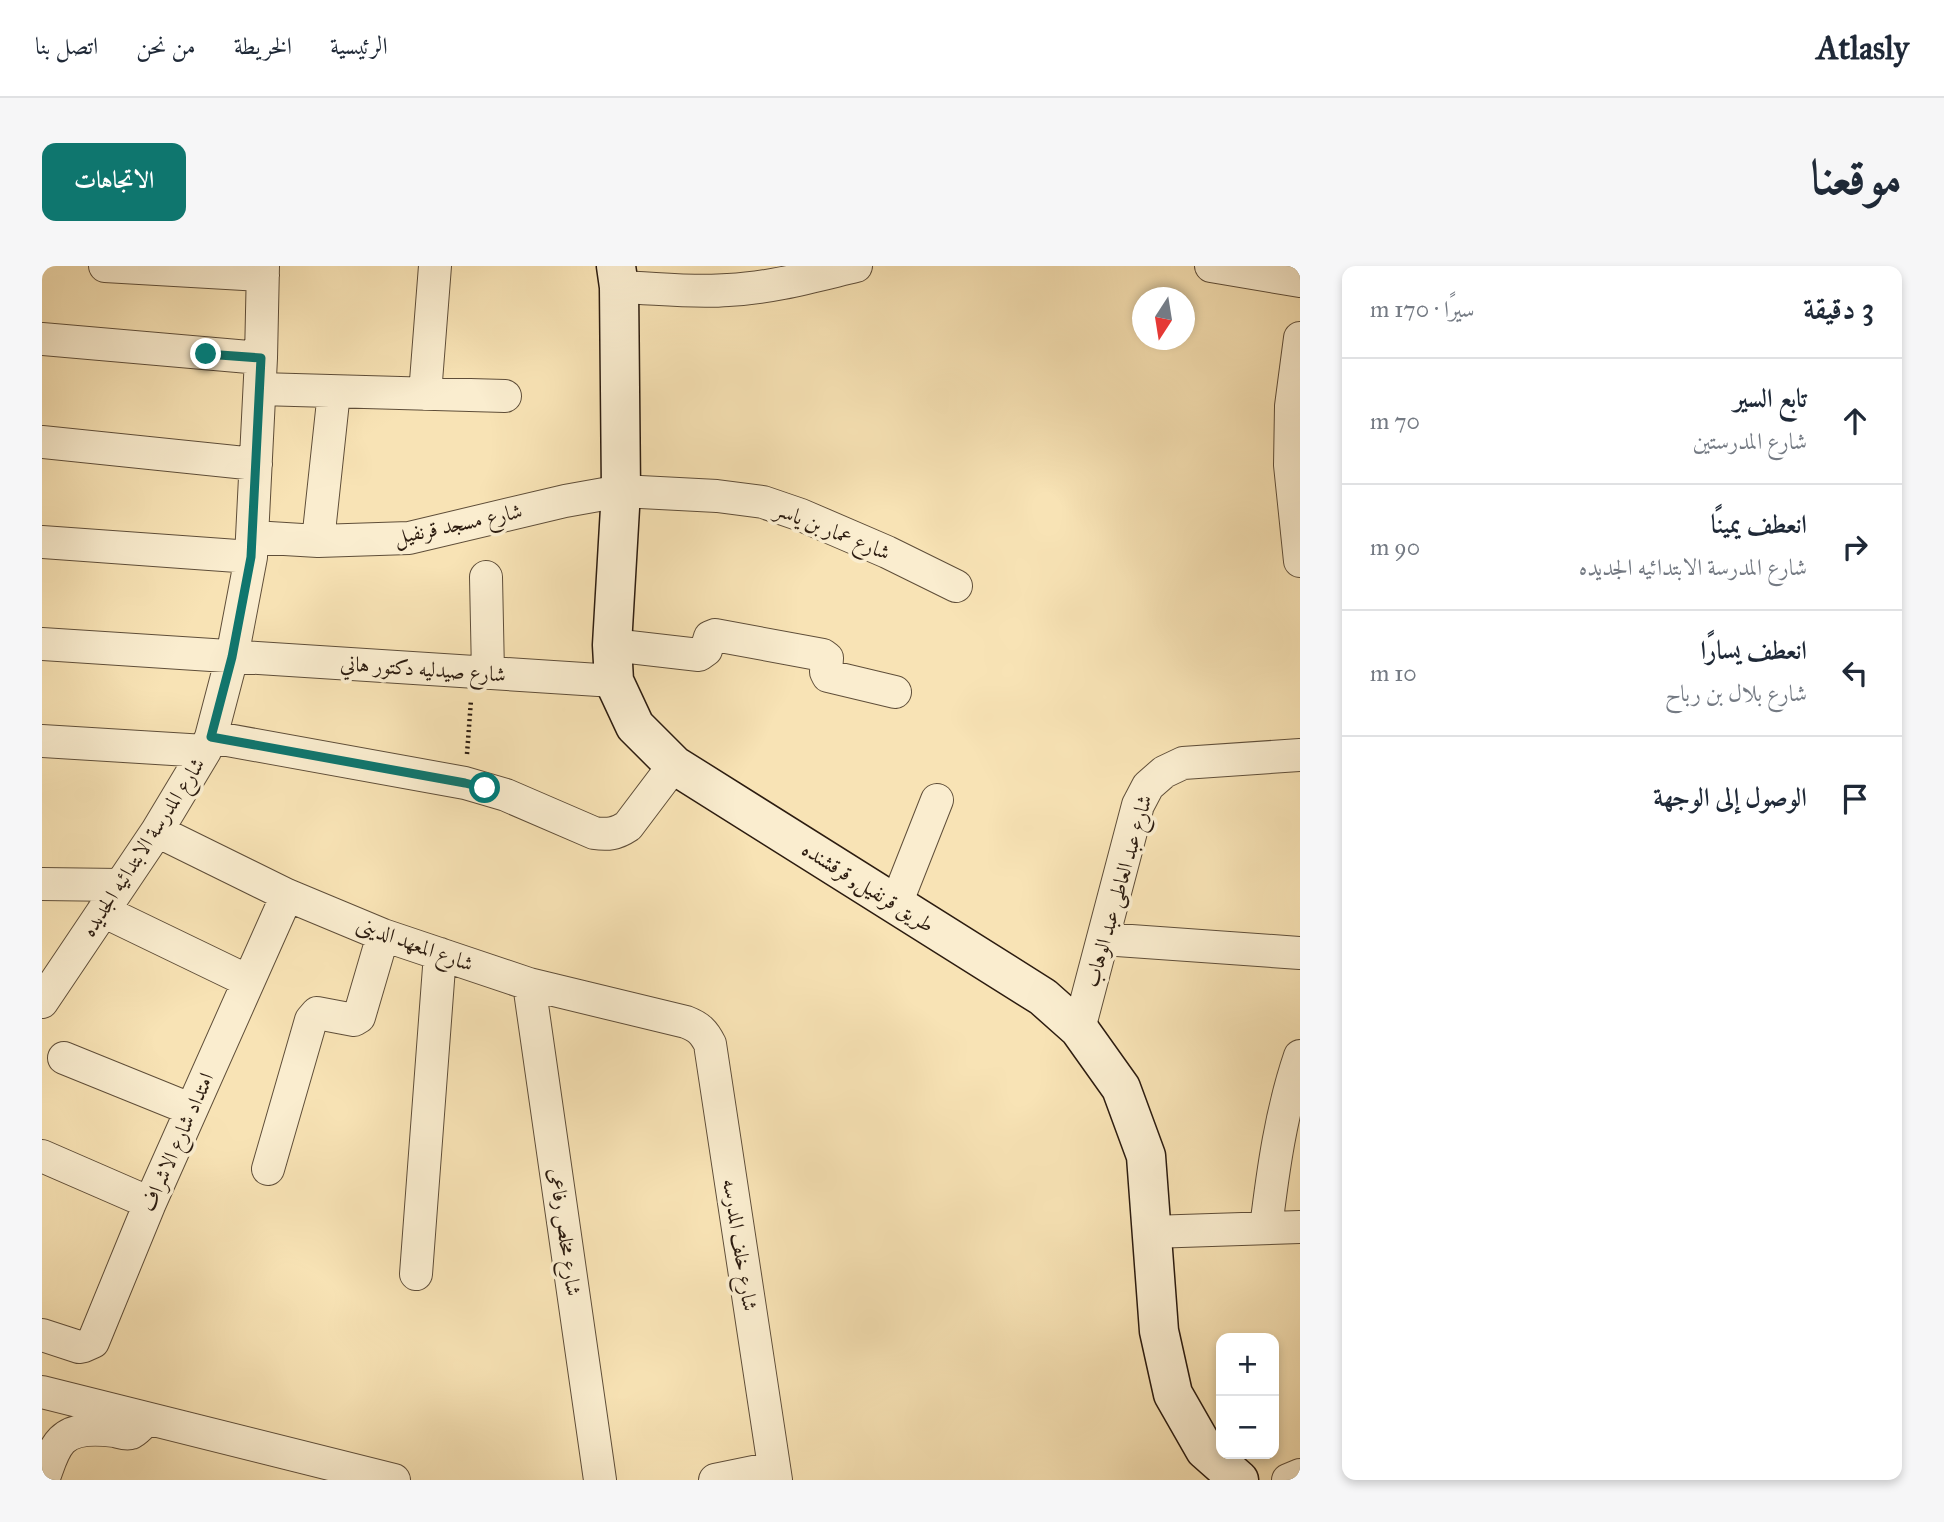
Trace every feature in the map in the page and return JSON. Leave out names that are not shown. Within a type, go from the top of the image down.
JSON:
[{"type":"street","points":[[106,266],[263,270]]},
{"type":"street","points":[[425,394],[435,266]]},
{"type":"street","points":[[1211,266],[1300,281]]},
{"type":"street","points":[[617,276],[724,278],[771,286],[849,267]]},
{"type":"street","name":"شارع المدرسة الابتدائيه الجديده","points":[[42,1003],[157,831],[208,744],[232,657],[252,547],[263,270]]},
{"type":"street","name":"طريق قرنفيل, قرقشنده","points":[[617,276],[621,491],[613,663],[635,726],[674,765],[1043,997],[1079,1029],[1121,1088],[1146,1156],[1159,1331],[1173,1394],[1205,1450],[1239,1480]]},
{"type":"street","points":[[1300,338],[1291,405],[1290,465],[1300,561]]},
{"type":"street","points":[[42,339],[260,374],[334,392],[505,396]]},
{"type":"street","points":[[318,541],[334,392]]},
{"type":"street","points":[[42,442],[256,464]]},
{"type":"street","name":"شارع مسجد قرنفيل","points":[[42,542],[252,547],[318,541],[409,538],[565,501],[621,491]]},
{"type":"street","name":"شارع عمار بن ياسر","points":[[621,491],[717,496],[762,502],[801,514],[956,586]]},
{"type":"street","points":[[480,672],[486,577]]},
{"type":"street","name":"شارع صيدليه دكتور هاني","points":[[42,644],[480,672],[699,655],[706,650],[710,637],[715,635],[823,654],[827,658],[828,676],[895,692]]},
{"type":"street","points":[[42,740],[208,744],[465,783],[506,795],[594,833],[606,835],[618,833],[628,826],[674,765]]},
{"type":"street","name":"شارع عبد العاطى عبد الوهاب","points":[[1079,1029],[1138,805],[1148,786],[1164,772],[1184,763],[1300,755]]},
{"type":"street","points":[[896,904],[937,800]]},
{"type":"street","name":"شارع المعهد الدينى","points":[[157,831],[287,895],[383,934],[529,984],[686,1022]]},
{"type":"street","points":[[42,884],[112,898],[248,981]]},
{"type":"street","name":"امتداد شارع الاشراف","points":[[42,1335],[79,1347],[93,1342],[149,1203],[287,895]]},
{"type":"street","points":[[268,1169],[311,1020],[317,1013],[354,1020],[359,1017],[383,934]]},
{"type":"street","points":[[1103,939],[1300,953]]},
{"type":"street","points":[[416,1274],[440,954]]},
{"type":"street","name":"شارع مخلص رفاعى","points":[[529,984],[600,1480]]},
{"type":"street","name":"شارع خلف المدرسه","points":[[686,1022],[697,1026],[705,1034],[709,1044],[774,1474]]},
{"type":"street","points":[[1266,1228],[1272,1172],[1283,1116],[1300,1056]]},
{"type":"street","points":[[64,1058],[190,1109]]},
{"type":"street","points":[[42,1156],[149,1203]]},
{"type":"street","points":[[1151,1232],[1300,1227]]},
{"type":"street","points":[[42,1392],[394,1480]]},
{"type":"street","points":[[43,1480],[56,1449],[62,1440],[72,1433],[88,1429],[133,1433],[147,1420]]},
{"type":"street","points":[[715,1480],[774,1474]]},
{"type":"street","points":[[1288,1480],[1300,1475]]},
{"type":"path","points":[[465,783],[480,672]]},
{"type":"route","points":[[206,354],[261,358],[251,557],[232,657],[211,737],[485,788]]}]
